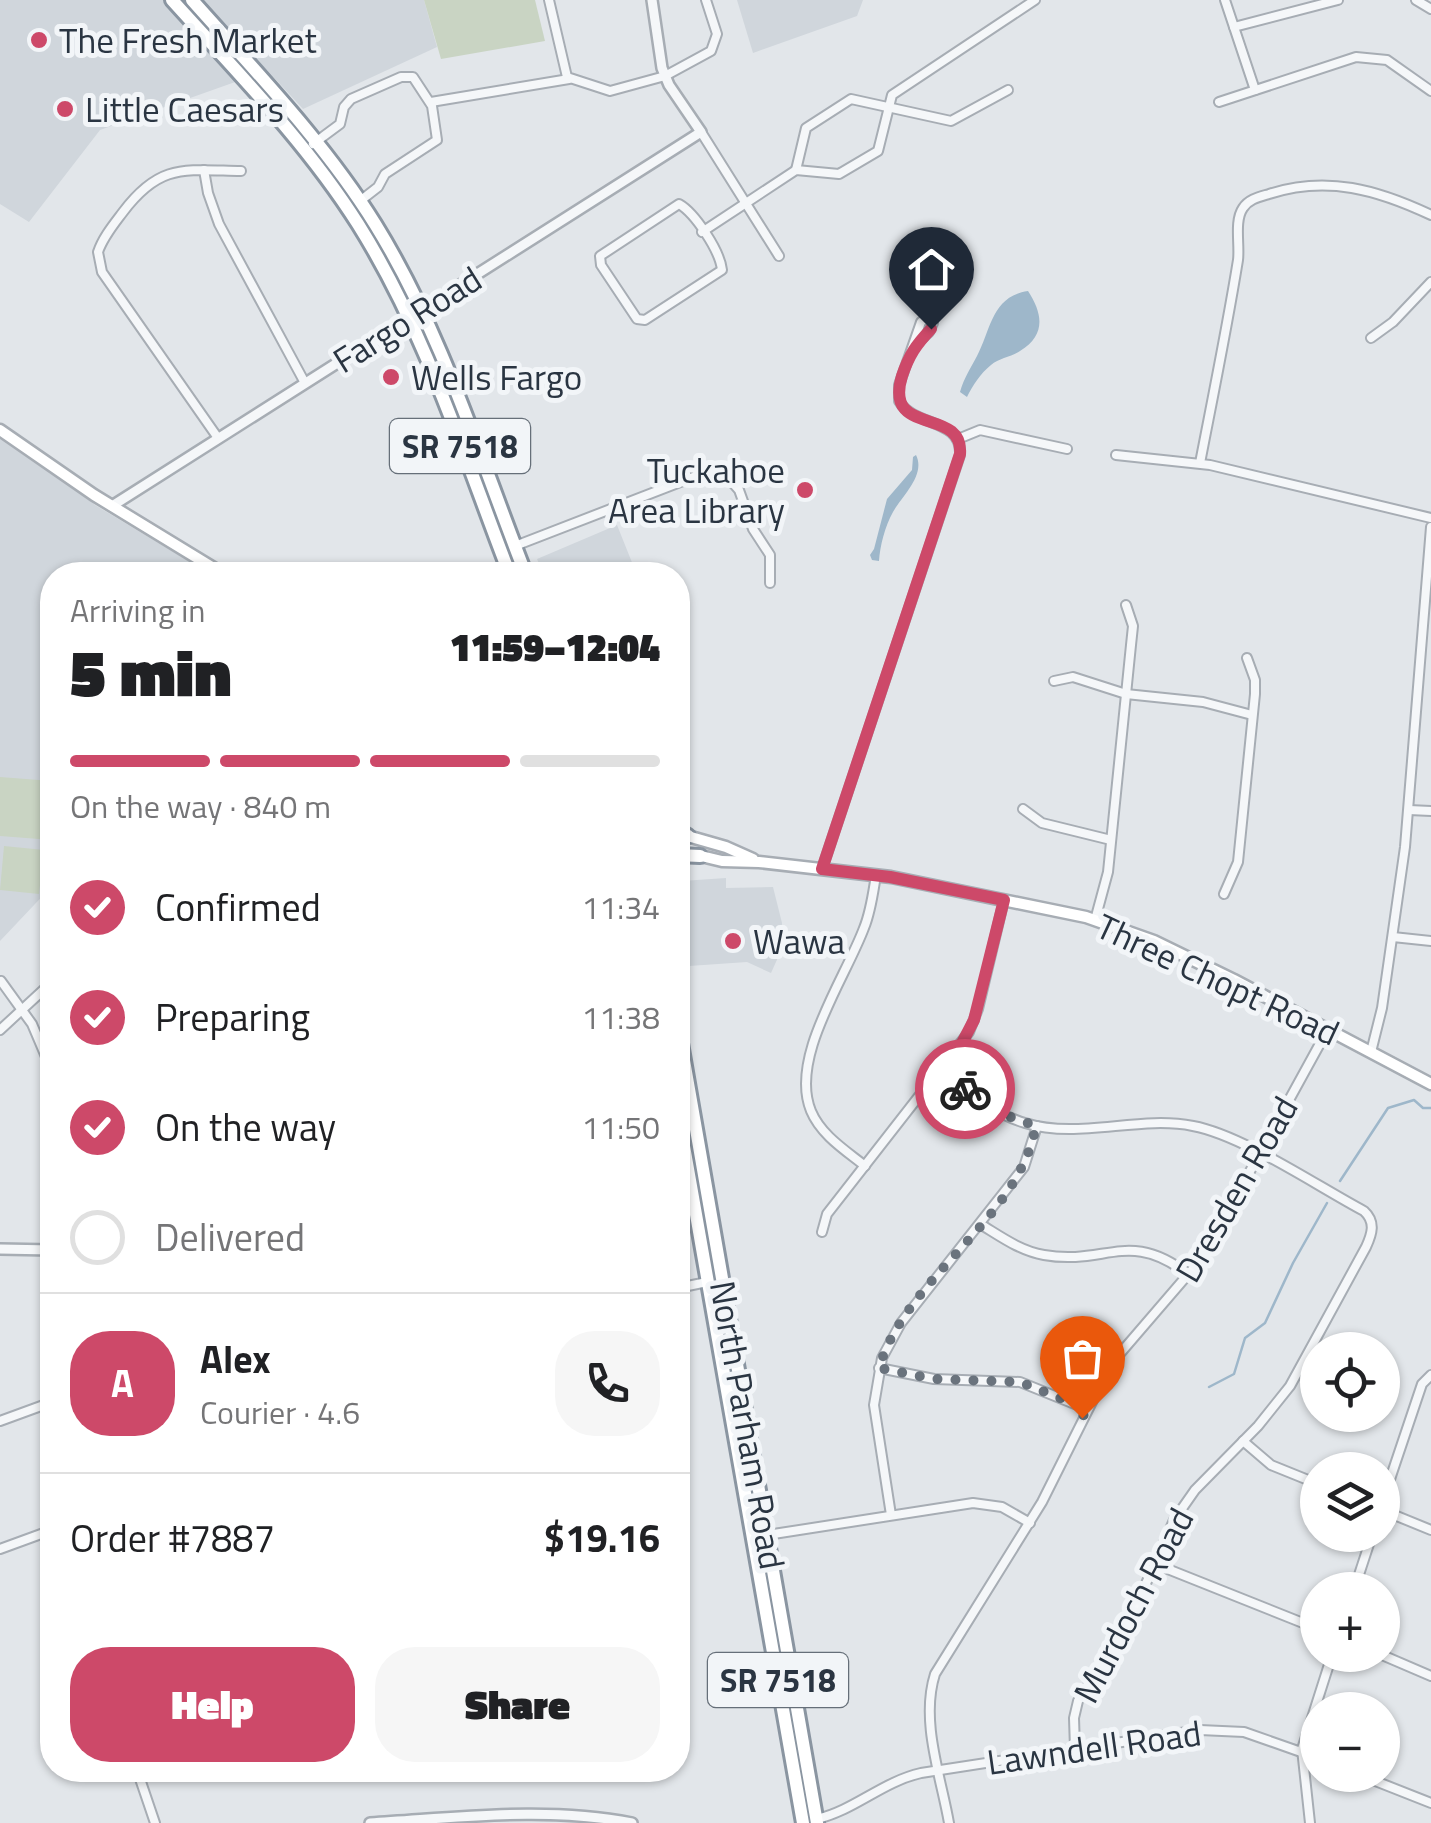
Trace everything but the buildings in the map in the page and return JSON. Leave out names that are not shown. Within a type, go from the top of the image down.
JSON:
[{"type":"highway","name":"SR 7518","points":[[172,0],[360,201],[415,314],[508,549],[517,562]]},
{"type":"highway","name":"SR 7518","points":[[192,0],[311,146],[415,314]]},
{"type":"highway","name":"SR 7518","points":[[508,549],[509,562]]},
{"type":"highway","points":[[690,854],[700,856]]},
{"type":"highway","name":"North Parham Road","points":[[690,1095],[807,1822]]},
{"type":"highway","name":"North Parham Road","points":[[690,1182],[760,1536]]},
{"type":"main road","points":[[0,430],[204,562]]},
{"type":"main road","name":"Three Chopt Road","points":[[690,837],[759,862]]},
{"type":"main road","name":"Three Chopt Road","points":[[700,856],[722,862],[759,862],[876,875],[1095,920],[1154,941],[1431,1084]]},
{"type":"street","points":[[549,0],[569,78]]},
{"type":"street","points":[[652,0],[659,57],[666,76],[780,256]]},
{"type":"street","points":[[431,102],[569,78],[610,91],[666,76],[714,47],[717,34],[706,0]]},
{"type":"street","points":[[702,232],[796,170],[839,174],[878,150],[892,95],[1035,0]]},
{"type":"street","points":[[1225,0],[1255,90]]},
{"type":"street","points":[[1234,27],[1338,0]]},
{"type":"street","points":[[1416,0],[1431,9]]},
{"type":"street","points":[[1219,102],[1356,57],[1387,60],[1429,85]]},
{"type":"street","points":[[311,146],[340,124],[346,104],[401,76],[412,78],[431,102],[437,140],[385,174],[378,187],[360,201]]},
{"type":"street","points":[[796,170],[808,127],[852,99],[957,120],[1008,90]]},
{"type":"street","name":"Fargo Road","points":[[112,506],[701,132]]},
{"type":"street","points":[[204,170],[214,213],[305,383]]},
{"type":"street","points":[[218,438],[102,272],[98,258],[102,242],[148,182],[163,174],[241,171]]},
{"type":"street","points":[[1200,463],[1238,259],[1239,220],[1245,205],[1280,190],[1338,185],[1375,192],[1431,215]]},
{"type":"street","points":[[679,204],[702,232],[722,270],[645,320],[637,319],[601,265],[601,252],[679,204]]},
{"type":"street","points":[[1371,338],[1393,322],[1431,282]]},
{"type":"street","points":[[822,869],[960,454],[958,439],[943,426],[908,414],[899,402],[899,386],[912,348]]},
{"type":"street","points":[[958,439],[980,430],[1067,449]]},
{"type":"street","points":[[1116,455],[1200,463],[1431,518]]},
{"type":"street","points":[[508,549],[709,471],[723,472],[739,490],[753,529],[770,556],[770,583]]},
{"type":"street","points":[[1371,1052],[1382,1008],[1409,810],[1431,527]]},
{"type":"street","points":[[1095,920],[1104,892],[1111,840],[1133,626],[1126,606]]},
{"type":"street","points":[[1224,894],[1238,862],[1255,680],[1247,658]]},
{"type":"street","points":[[1054,682],[1073,677],[1126,694],[1203,702],[1252,715]]},
{"type":"street","points":[[1420,681],[1431,682]]},
{"type":"street","points":[[1023,808],[1042,823],[1111,840]]},
{"type":"street","points":[[1409,810],[1431,811]]},
{"type":"street","points":[[865,1166],[820,1128],[810,1110],[805,1082],[810,1053],[864,930],[876,875]]},
{"type":"street","points":[[822,1232],[825,1218],[961,1045],[974,1020],[1004,900]]},
{"type":"street","points":[[1393,937],[1431,940]]},
{"type":"street","points":[[1,981],[22,1010],[40,1047]]},
{"type":"street","points":[[0,1030],[40,993]]},
{"type":"street","name":"Dresden Road","points":[[949,1823],[930,1708],[935,1674],[1030,1523],[1111,1364],[1210,1244],[1328,1029]]},
{"type":"street","points":[[940,1072],[1002,1114],[1036,1126],[1174,1123],[1224,1136],[1260,1154]]},
{"type":"street","points":[[891,1515],[874,1405],[879,1368],[900,1323],[1028,1160],[1036,1126]]},
{"type":"street","name":"Murdoch Road","points":[[1075,1749],[1078,1701],[1130,1622],[1183,1506],[1279,1402],[1372,1232],[1372,1221],[1364,1211],[1260,1154]]},
{"type":"street","points":[[980,1224],[1022,1249],[1044,1255],[1150,1252],[1168,1258],[1188,1275]]},
{"type":"street","points":[[0,1248],[40,1250]]},
{"type":"street","points":[[690,1286],[722,1279]]},
{"type":"street","points":[[879,1368],[934,1379],[1020,1382],[1087,1409]]},
{"type":"street","points":[[1400,1452],[1422,1384],[1431,1375]]},
{"type":"street","points":[[0,1422],[40,1407]]},
{"type":"street","points":[[1243,1441],[1271,1465],[1300,1477]]},
{"type":"street","points":[[760,1536],[984,1503],[1002,1507],[1030,1523]]},
{"type":"street","points":[[1400,1515],[1431,1530]]},
{"type":"street","points":[[0,1549],[40,1534]]},
{"type":"street","points":[[1155,1564],[1300,1621]]},
{"type":"street","points":[[1400,1663],[1431,1676]]},
{"type":"street","name":"Lawndell Road","points":[[807,1822],[851,1808],[895,1780],[1075,1749],[1218,1729],[1255,1734],[1300,1751]]},
{"type":"street","points":[[141,1782],[155,1823]]},
{"type":"street","points":[[1400,1791],[1431,1803]]},
{"type":"street","points":[[1307,1792],[1310,1823]]},
{"type":"street","points":[[370,1823],[547,1814],[596,1816],[632,1823]]},
{"type":"shaded area","points":[[0,0],[163,0],[238,81],[100,130],[29,222],[0,204]]},
{"type":"shaded area","points":[[202,0],[424,0],[437,47],[303,109]]},
{"type":"shaded area","points":[[737,0],[863,0],[857,16],[753,53]]},
{"type":"shaded area","points":[[0,429],[95,505],[190,562],[40,562],[40,899],[0,941]]},
{"type":"shaded area","points":[[617,525],[632,562],[538,562],[537,559]]},
{"type":"shaded area","points":[[726,878],[726,888],[773,887],[782,923],[780,953],[771,973],[747,962],[690,966],[690,880]]},
{"type":"green space","points":[[424,0],[535,0],[545,41],[441,59]]},
{"type":"green space","points":[[0,777],[40,780],[40,839],[0,836]]},
{"type":"green space","points":[[4,846],[40,850],[39,894],[0,890]]},
{"type":"water","points":[[1028,291],[1039,316],[1034,338],[1020,351],[991,365],[967,397],[960,392],[994,315],[1007,299]]},
{"type":"water","points":[[916,455],[915,478],[890,518],[879,561],[872,560],[870,555],[887,499],[912,470]]},
{"type":"waterway","points":[[1340,1181],[1388,1108],[1414,1100],[1423,1108],[1431,1108]]},
{"type":"waterway","points":[[1209,1387],[1234,1374],[1245,1338],[1265,1323],[1327,1203]]},
{"type":"way so far","points":[[965,1089],[1002,1114],[1036,1126],[1032,1149],[1015,1180],[900,1323],[879,1368],[934,1379],[1020,1382],[1087,1409],[1082,1418]]},
{"type":"place","name":"The Fresh Market","points":[[39,40]]},
{"type":"place","name":"Little Caesars","points":[[65,109]]},
{"type":"place","name":"Wells Fargo","points":[[391,377]]},
{"type":"place","name":"Tuckahoe Area Library","points":[[805,490]]},
{"type":"place","name":"Wawa","points":[[733,941]]},
{"type":"route","points":[[931,329],[912,348],[899,386],[899,402],[908,414],[954,434],[960,454],[822,869],[890,877],[1004,900],[974,1020],[940,1072],[965,1089]]}]
